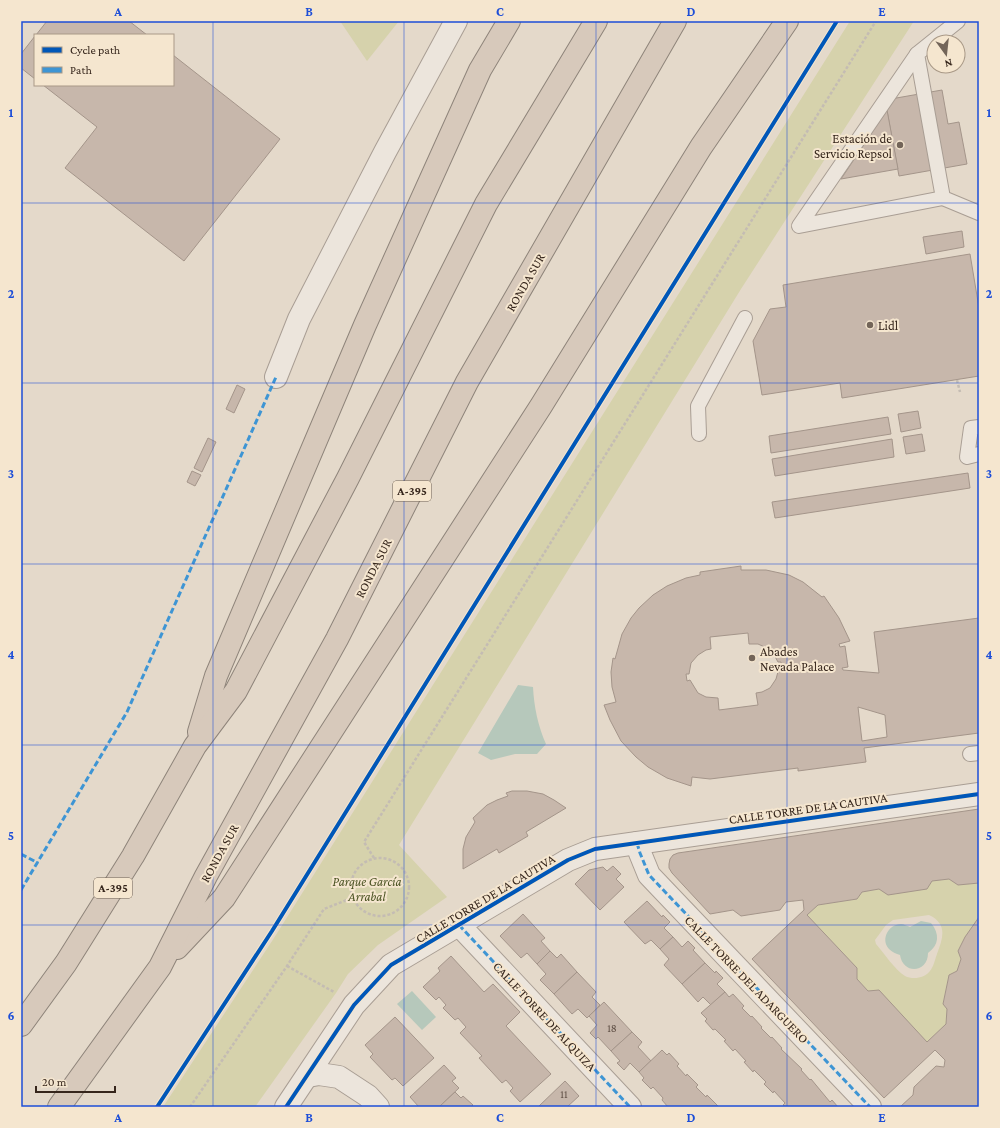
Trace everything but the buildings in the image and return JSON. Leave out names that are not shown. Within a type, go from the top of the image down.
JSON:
[{"type":"highway","points":[[195,746],[216,676],[365,325],[480,70],[509,21]]},
{"type":"highway","name":"A-395","points":[[21,1025],[66,962],[129,863],[195,746],[236,690],[348,478],[486,204],[596,21]]},
{"type":"highway","name":"RONDA SUR","points":[[59,1107],[160,967],[206,876],[337,639],[467,382],[675,21]]},
{"type":"highway","points":[[160,967],[224,898],[541,406],[701,147],[786,21]]},
{"type":"street","points":[[276,377],[299,319],[385,152],[456,21]]},
{"type":"street","name":"CALLE TORRE DE LA CAUTIVA","points":[[286,1107],[354,1005],[391,965],[568,860],[596,849],[979,794]]},
{"type":"street","name":"CALLE TORRE DEL ADARGUERO","points":[[637,843],[649,875],[870,1107]]},
{"type":"street","name":"CALLE TORRE DE ALQUIZA","points":[[459,925],[630,1107]]},
{"type":"street","points":[[308,1076],[318,1074],[339,1077],[368,1096],[378,1107]]},
{"type":"lane","points":[[958,21],[917,54],[799,226],[943,198],[979,213]]},
{"type":"lane","points":[[917,54],[943,198]]},
{"type":"lane","points":[[699,434],[698,406],[745,318]]},
{"type":"lane","points":[[973,455],[975,428]]},
{"type":"path","points":[[374,858],[364,842],[876,21]]},
{"type":"path","points":[[957,380],[960,392]]},
{"type":"path","points":[[374,858],[390,859],[399,865],[406,873],[410,884],[409,895],[404,905],[396,912],[388,916],[378,917],[366,913],[358,907],[352,898],[350,889],[353,874],[363,862],[374,858]]},
{"type":"path","points":[[190,1107],[287,966],[324,909],[352,898]]},
{"type":"path","points":[[287,966],[336,993]]},
{"type":"green space","points":[[340,21],[399,21],[367,61]]},
{"type":"green space","name":"Parque García Arrabal","points":[[850,21],[914,21],[741,289],[399,845],[447,897],[378,945],[348,974],[255,1107],[163,1107],[274,938]]},
{"type":"green space","points":[[949,879],[958,885],[979,883],[979,917],[965,937],[958,951],[961,959],[957,971],[949,975],[943,1003],[947,1009],[946,1024],[927,1042],[879,991],[868,991],[857,979],[857,968],[807,915],[818,905],[857,899],[862,892],[879,889],[927,889],[932,881]],"holes":[[[929,915],[935,919],[941,927],[942,937],[930,971],[919,978],[905,976],[897,970],[876,944],[875,940],[886,925],[893,920]]]},
{"type":"shaded area","points":[[518,685],[533,687],[537,716],[546,744],[537,754],[515,754],[491,760],[478,753]]},
{"type":"shaded area","points":[[921,921],[931,923],[936,931],[937,939],[932,950],[928,953],[927,960],[924,965],[915,969],[906,966],[900,955],[889,949],[885,941],[887,933],[893,926],[902,924],[910,927]]},
{"type":"shaded area","points":[[412,991],[436,1017],[422,1030],[397,1004]]},
{"type":"marked path","points":[[21,890],[127,712],[276,377]]},
{"type":"marked path","points":[[637,843],[649,875],[870,1107]]},
{"type":"marked path","points":[[21,854],[38,863]]},
{"type":"marked path","points":[[459,925],[630,1107]]},
{"type":"cycle path","points":[[157,1107],[272,931],[837,21]]},
{"type":"cycle path","points":[[286,1107],[354,1005],[391,965],[568,860],[595,849],[979,794]]},
{"type":"place","name":"Estación de Servicio Repsol","points":[[900,145]]},
{"type":"place","name":"Lidl","points":[[870,325]]},
{"type":"place","name":"Abades Nevada Palace","points":[[752,658]]}]
